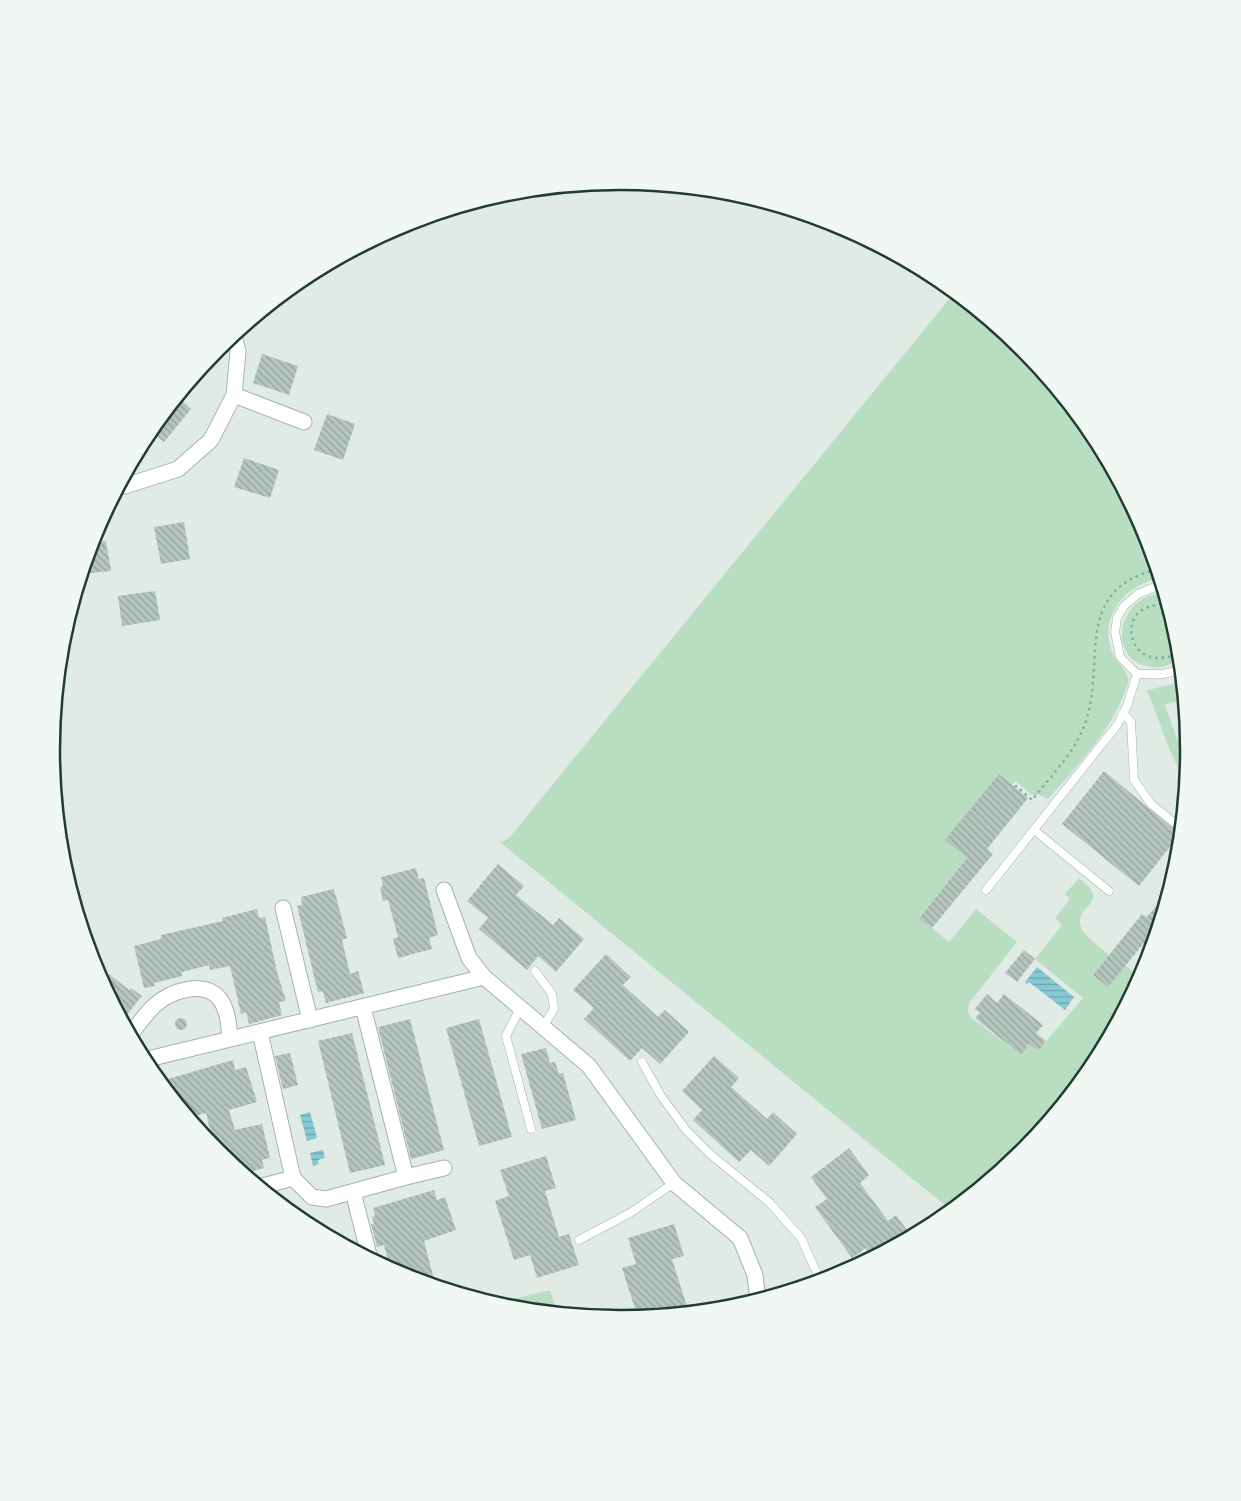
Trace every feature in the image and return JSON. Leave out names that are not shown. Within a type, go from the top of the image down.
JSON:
[{"type":"street","points":[[127,485],[178,469],[211,440],[234,395],[238,351],[236,343]]},
{"type":"street","points":[[234,395],[304,422]]},
{"type":"street","points":[[444,890],[469,958],[484,977],[589,1066],[674,1183],[740,1238],[755,1274],[757,1294]]},
{"type":"street","points":[[282,908],[310,1020]]},
{"type":"street","points":[[152,1058],[484,977]]},
{"type":"street","points":[[134,1030],[156,1004],[182,989],[207,990],[219,999],[228,1020],[230,1039]]},
{"type":"street","points":[[363,1007],[406,1177]]},
{"type":"street","points":[[260,1032],[293,1178],[312,1197],[326,1199],[444,1168]]},
{"type":"street","points":[[267,1185],[293,1178]]},
{"type":"street","points":[[353,1192],[368,1250]]},
{"type":"lane","points":[[1156,587],[1138,594],[1124,606],[1117,618],[1115,632],[1120,657],[1137,674],[1163,674],[1175,671]]},
{"type":"lane","points":[[986,890],[1102,745],[1123,713],[1137,674]]},
{"type":"lane","points":[[1123,713],[1131,722],[1134,780],[1151,804],[1176,824]]},
{"type":"lane","points":[[1034,830],[1109,891]]},
{"type":"lane","points":[[535,971],[552,994],[554,1009],[543,1027]]},
{"type":"lane","points":[[520,1008],[506,1036],[531,1129]]},
{"type":"lane","points":[[642,1062],[661,1096],[686,1130],[710,1154],[770,1203],[801,1238],[818,1275]]},
{"type":"lane","points":[[579,1240],[630,1213],[674,1183]]},
{"type":"path","points":[[1015,787],[1032,800],[1076,744],[1086,723],[1093,692],[1095,643],[1099,618],[1111,596],[1119,587],[1136,576],[1151,571]]},
{"type":"path","points":[[1162,605],[1148,607],[1140,611],[1131,624],[1132,638],[1139,651],[1146,656],[1157,658],[1172,655]]},
{"type":"green space","points":[[950,298],[990,329],[1017,354],[1042,381],[1087,439],[1123,503],[1138,536],[1154,580],[1126,595],[1117,605],[1112,616],[1109,640],[1113,654],[1125,672],[1128,683],[1114,716],[1104,731],[1083,759],[1048,799],[1040,795],[1032,795],[1015,781],[1012,785],[999,774],[946,840],[967,858],[919,917],[949,942],[976,909],[1017,942],[970,1002],[968,1010],[974,1020],[1020,1054],[1029,1044],[1038,1051],[1083,998],[1035,959],[1062,925],[1055,918],[1070,899],[1065,894],[1079,878],[1093,893],[1093,899],[1080,919],[1082,931],[1109,955],[1093,975],[1108,987],[1125,965],[1135,973],[1106,1031],[1087,1062],[1065,1092],[1017,1147],[990,1172],[946,1206],[501,843],[509,838]]},
{"type":"green space","points":[[1158,593],[1162,605],[1173,662],[1165,666],[1152,667],[1138,663],[1128,654],[1123,643],[1122,630],[1126,617],[1135,605],[1147,596]]},
{"type":"green space","points":[[1177,683],[1179,700],[1165,705],[1181,750],[1180,772],[1168,746],[1147,690]]},
{"type":"green space","points":[[550,1290],[555,1307],[547,1306],[510,1300]]},
{"type":"water","points":[[1037,967],[1074,997],[1065,1010],[1029,982],[1027,984],[1025,982]]},
{"type":"water","points":[[310,1112],[317,1138],[307,1141],[300,1115]]},
{"type":"water","points":[[323,1150],[325,1158],[320,1159],[318,1161],[319,1164],[313,1166],[310,1153]]},
{"type":"building","points":[[262,354],[298,366],[289,395],[253,383]]},
{"type":"building","points":[[182,401],[191,409],[164,442],[156,436]]},
{"type":"building","points":[[327,414],[355,424],[343,460],[314,450]]},
{"type":"building","points":[[244,458],[279,470],[270,498],[234,487]]},
{"type":"building","points":[[184,522],[190,559],[161,564],[154,527]]},
{"type":"building","points":[[106,541],[111,571],[89,573],[90,570],[101,542]]},
{"type":"building","points":[[155,591],[160,620],[122,626],[118,596]]},
{"type":"building","points":[[1104,771],[1175,830],[1173,843],[1139,886],[1062,824]]},
{"type":"building","points":[[999,774],[1028,798],[987,849],[993,854],[932,928],[919,918],[967,858],[945,840]]},
{"type":"building","points":[[498,864],[524,886],[516,895],[553,925],[559,918],[584,939],[556,972],[538,956],[527,970],[479,929],[488,918],[467,901]]},
{"type":"building","points":[[416,868],[419,879],[424,878],[438,935],[429,938],[432,949],[398,958],[393,939],[398,937],[388,900],[383,901],[380,887],[383,886],[381,877]]},
{"type":"building","points":[[334,889],[347,938],[342,940],[350,974],[358,971],[364,993],[326,1003],[323,991],[318,992],[297,906],[302,905],[301,897]]},
{"type":"building","points":[[1161,901],[1149,937],[1108,987],[1093,975],[1142,914],[1147,917]]},
{"type":"building","points":[[257,909],[259,918],[265,917],[277,972],[286,1001],[279,1002],[282,1015],[249,1024],[246,1012],[241,1014],[230,966],[210,970],[209,965],[182,972],[182,976],[154,983],[155,986],[144,988],[134,946],[161,939],[161,935],[223,921],[222,918]]},
{"type":"building","points":[[1024,950],[1035,959],[1017,982],[1005,973]]},
{"type":"building","points":[[606,954],[631,977],[623,985],[658,1017],[665,1010],[689,1032],[660,1064],[642,1048],[630,1061],[584,1019],[594,1008],[573,990]]},
{"type":"building","points":[[109,974],[129,990],[131,988],[142,996],[127,1015],[118,998],[108,976]]},
{"type":"building","points":[[987,994],[997,1003],[1004,994],[1043,1025],[1036,1033],[1046,1041],[1038,1051],[1029,1044],[1021,1055],[975,1018],[980,1013],[975,1009]]},
{"type":"building","points":[[179,1018],[183,1018],[187,1024],[183,1030],[179,1030],[175,1026],[175,1022]]},
{"type":"building","points":[[410,1019],[444,1150],[411,1159],[378,1027]]},
{"type":"building","points":[[479,1019],[512,1137],[479,1146],[446,1028]]},
{"type":"building","points":[[352,1033],[385,1165],[350,1173],[318,1041]]},
{"type":"building","points":[[546,1048],[550,1063],[555,1062],[559,1074],[563,1073],[576,1120],[542,1129],[521,1054]]},
{"type":"building","points":[[290,1053],[298,1085],[283,1089],[275,1056]]},
{"type":"building","points":[[714,1056],[739,1078],[731,1087],[767,1119],[773,1112],[797,1134],[769,1166],[751,1150],[739,1162],[693,1120],[702,1110],[682,1091]]},
{"type":"building","points":[[233,1060],[235,1070],[246,1067],[257,1102],[229,1110],[235,1130],[262,1124],[270,1158],[262,1160],[264,1168],[251,1172],[249,1168],[247,1168],[224,1147],[211,1133],[206,1113],[196,1116],[168,1079]]},
{"type":"building","points":[[849,1148],[869,1175],[860,1183],[888,1221],[896,1215],[908,1232],[869,1252],[866,1248],[852,1258],[815,1207],[827,1199],[811,1177]]},
{"type":"building","points":[[546,1156],[556,1188],[545,1191],[559,1237],[569,1234],[579,1265],[537,1278],[530,1255],[514,1260],[495,1201],[509,1196],[500,1170]]},
{"type":"building","points":[[434,1190],[437,1200],[445,1197],[456,1230],[424,1241],[434,1279],[388,1260],[384,1245],[377,1247],[371,1224],[374,1224],[372,1217],[375,1216],[373,1208]]},
{"type":"building","points":[[674,1224],[684,1256],[672,1259],[687,1307],[636,1311],[622,1268],[636,1264],[628,1238]]}]
